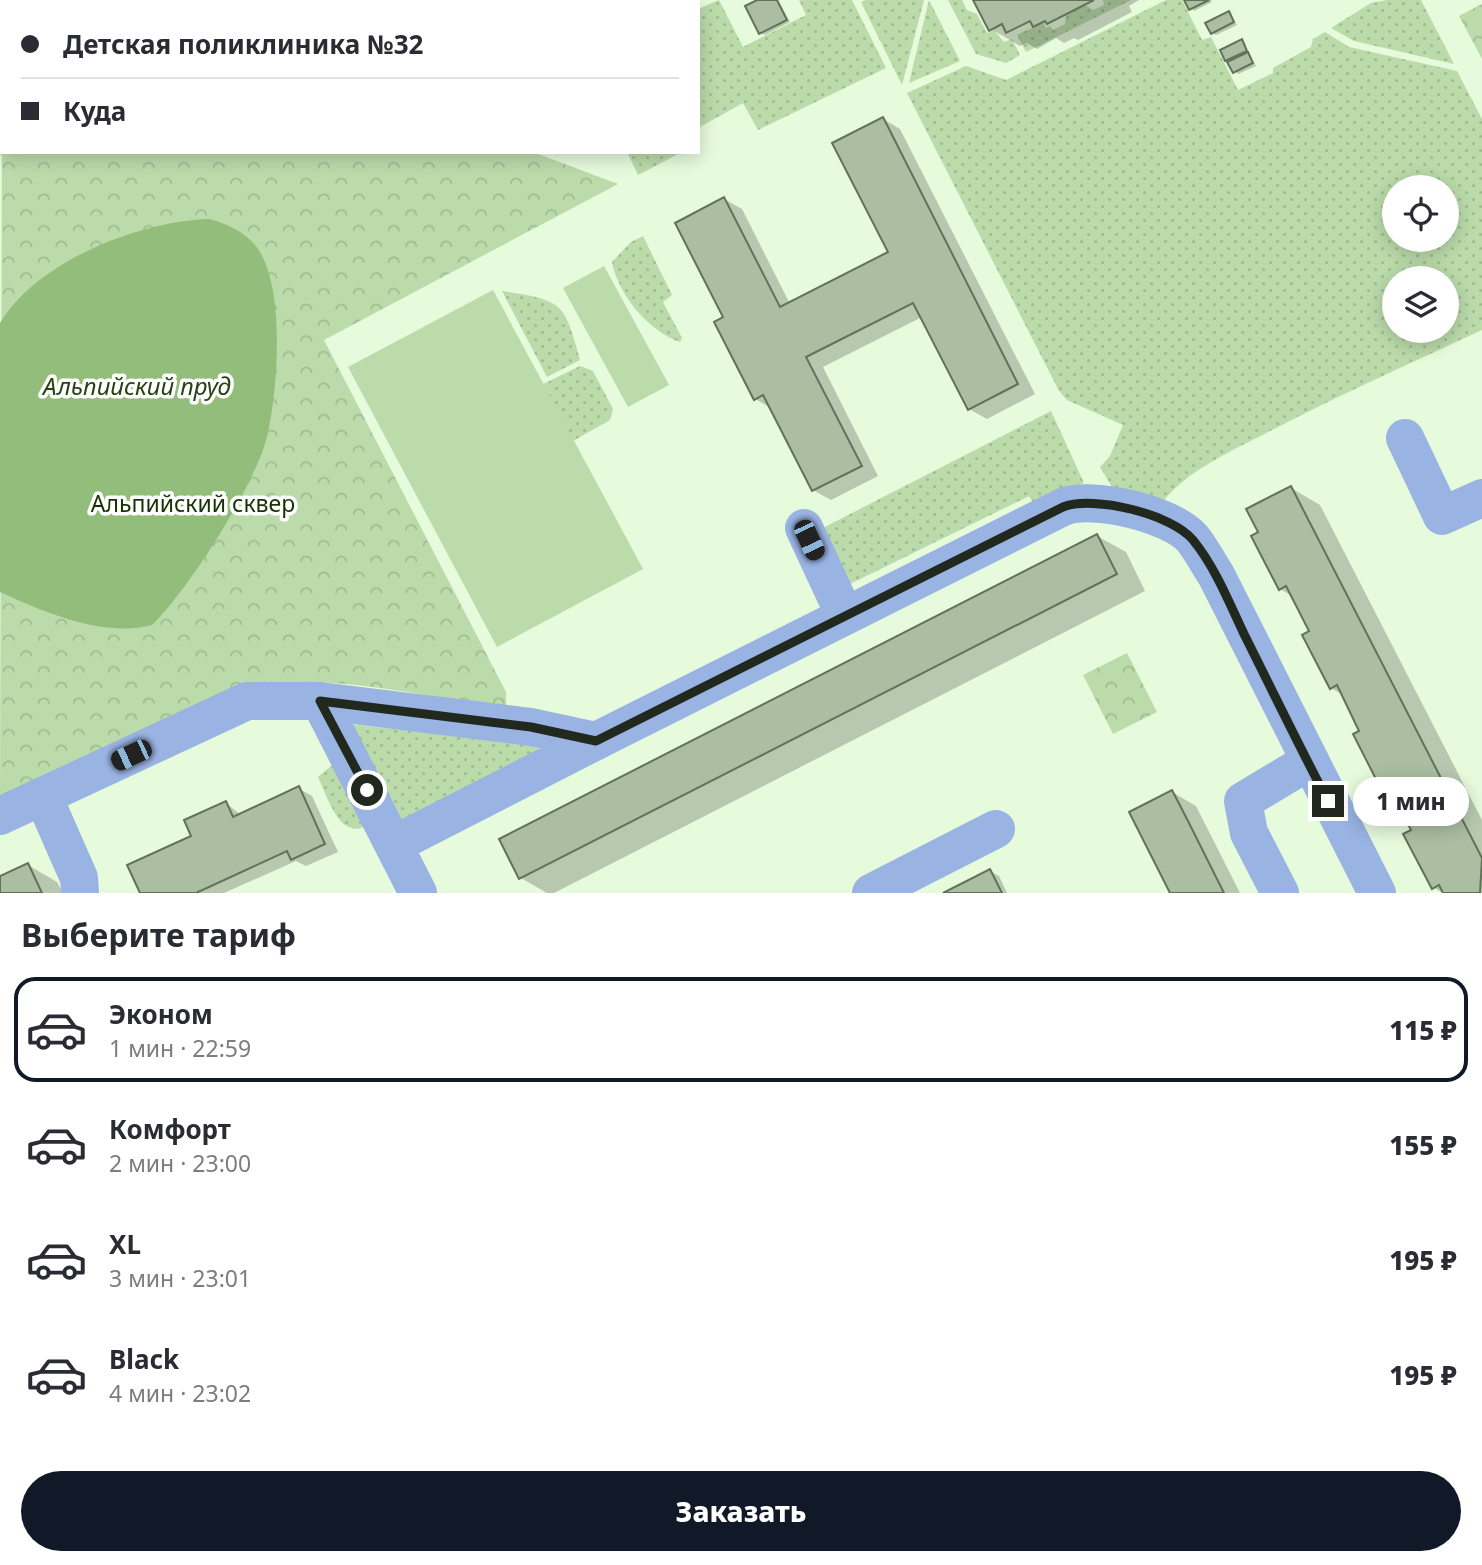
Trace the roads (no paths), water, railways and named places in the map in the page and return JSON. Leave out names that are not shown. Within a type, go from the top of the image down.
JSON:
[{"type":"lane","points":[[1405,438],[1442,516],[1482,498]]},
{"type":"lane","points":[[395,844],[1073,503],[1103,503],[1177,527],[1191,538],[1204,555],[1377,893]]},
{"type":"lane","points":[[804,528],[845,616]]},
{"type":"lane","points":[[0,816],[247,701],[320,701],[531,727],[596,741]]},
{"type":"lane","points":[[320,701],[418,893]]},
{"type":"lane","points":[[1280,893],[1249,833],[1243,801],[1308,762]]},
{"type":"lane","points":[[43,796],[79,878],[80,893]]},
{"type":"lane","points":[[871,893],[996,829]]},
{"type":"water","name":"Альпийский пруд","points":[[209,219],[234,229],[255,245],[265,263],[276,313],[276,371],[270,424],[257,464],[232,513],[183,589],[152,625],[133,628],[94,626],[55,615],[0,592],[0,323],[17,301],[39,281],[92,248],[152,227]]},
{"type":"park label","name":"Альпийский сквер","points":[[193,504]]}]
